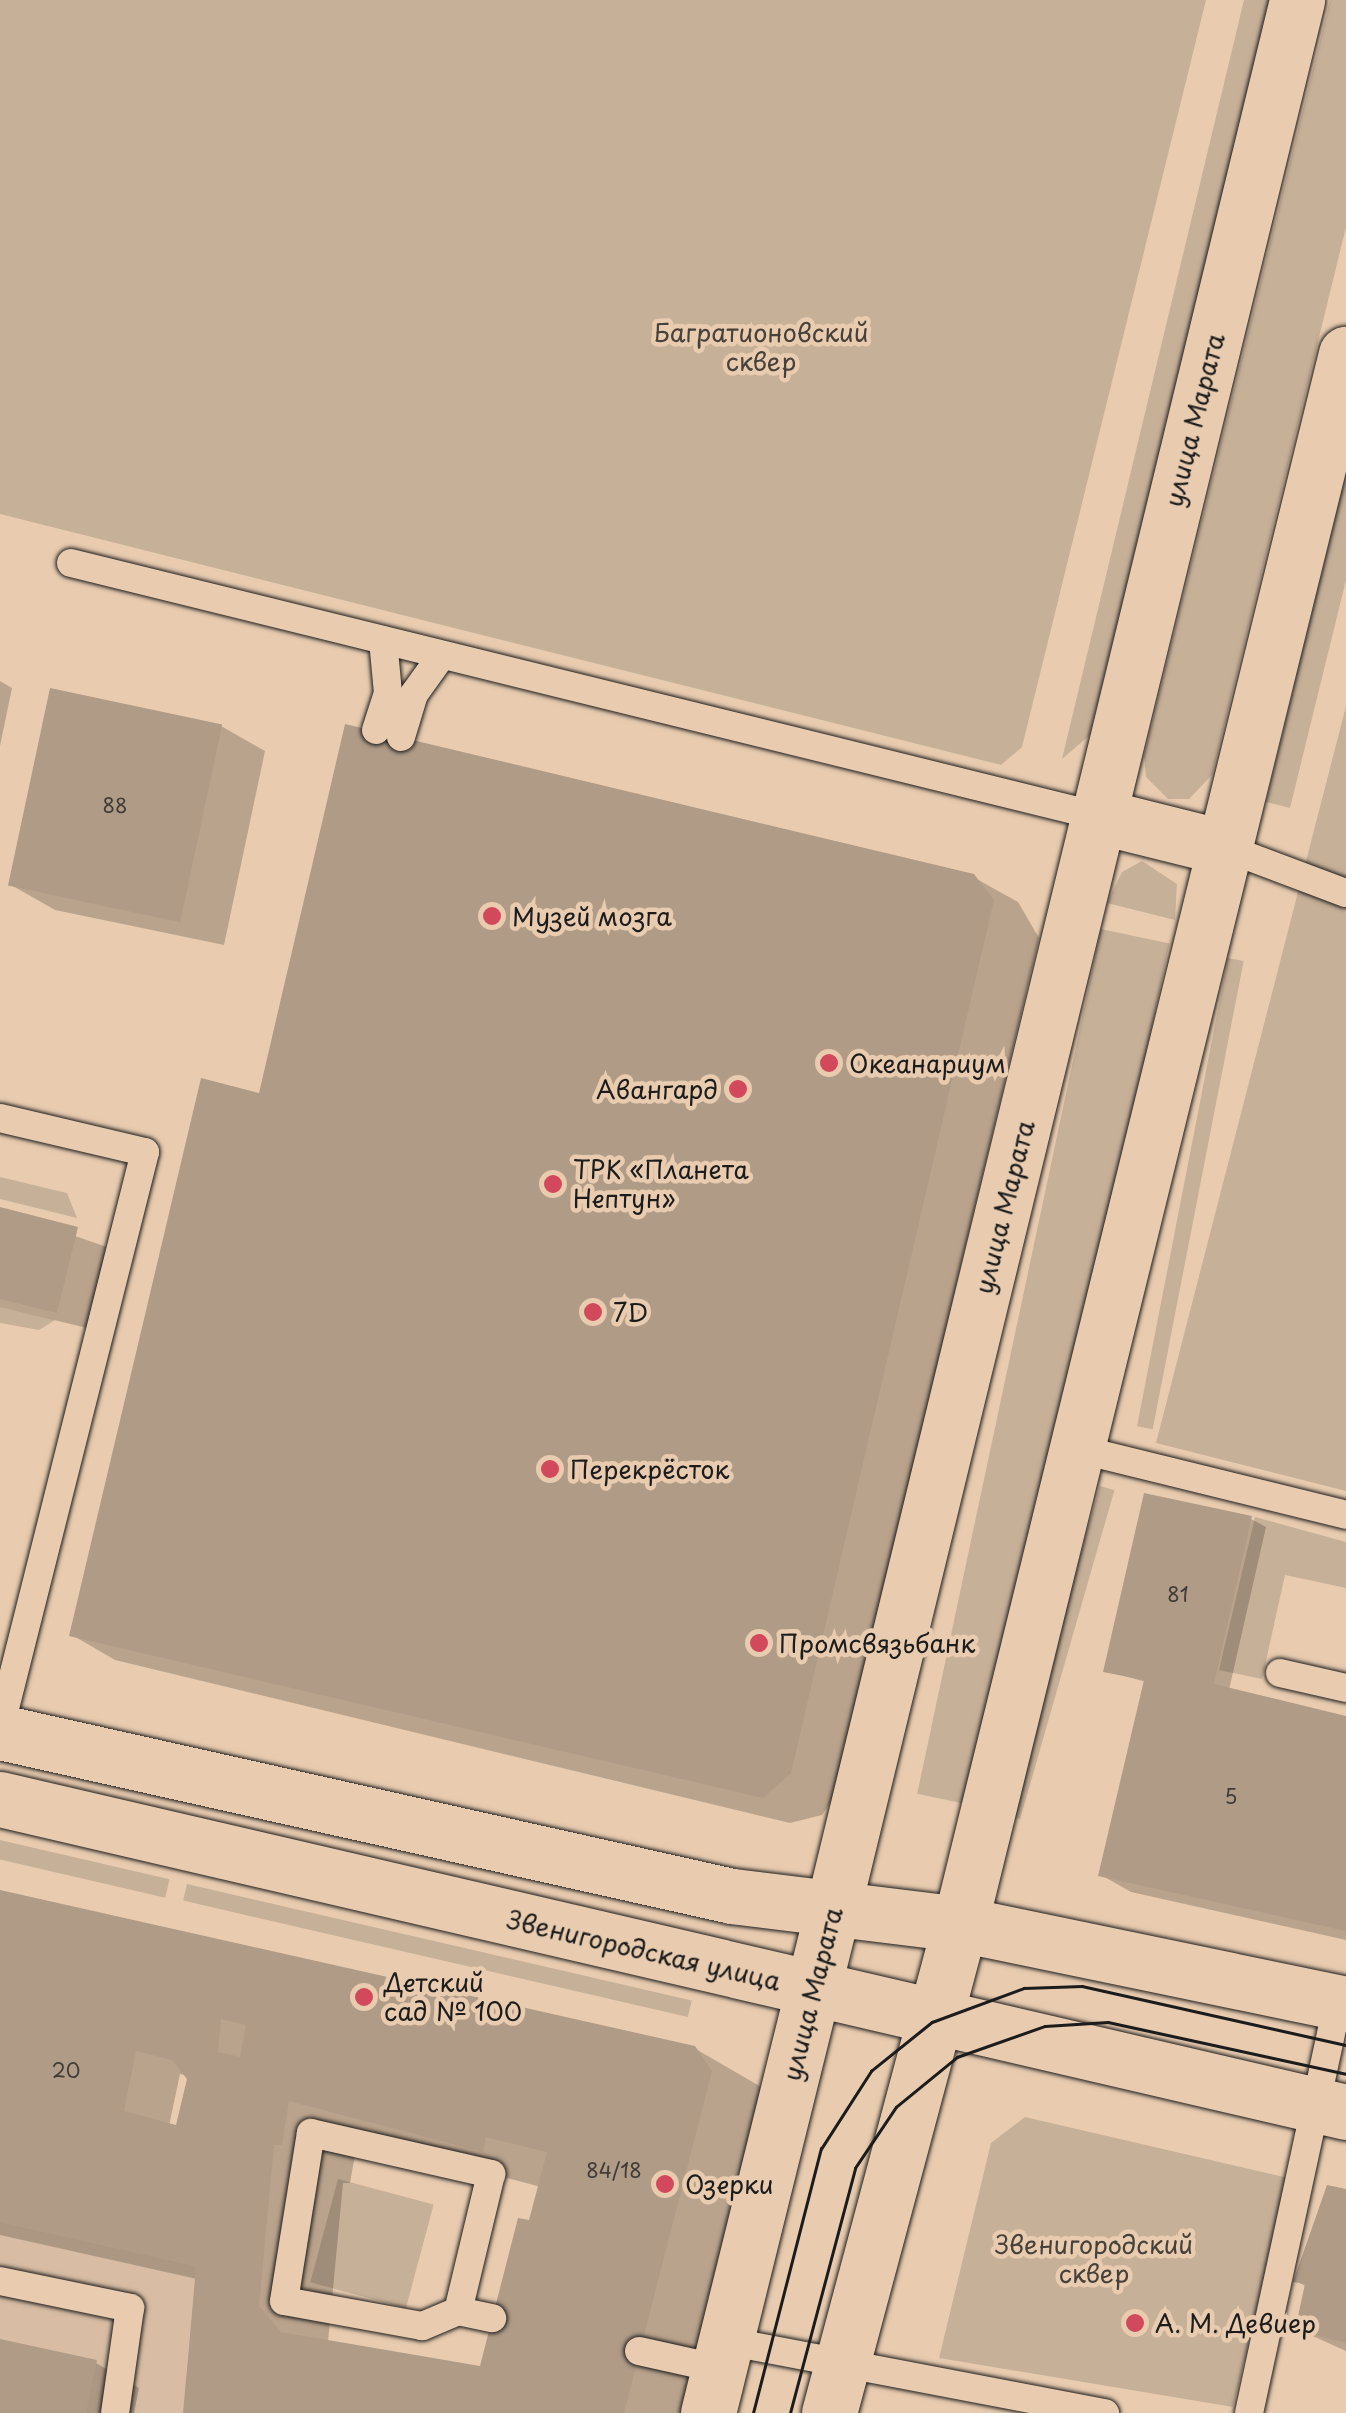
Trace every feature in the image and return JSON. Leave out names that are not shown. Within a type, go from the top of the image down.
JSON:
[{"type":"street","name":"улица Марата","points":[[718,2374],[1296,0]]},
{"type":"street","points":[[835,2390],[960,1924],[1346,354]]},
{"type":"street","points":[[1098,816],[1226,848]]},
{"type":"street","points":[[0,1730],[732,1896],[960,1924],[1342,2004]]},
{"type":"street","name":"Звенигородская улица","points":[[0,1799],[812,1990],[934,2023],[1332,2109]]},
{"type":"lane","points":[[70,563],[1098,816]]},
{"type":"lane","points":[[383,640],[388,734],[442,655]]},
{"type":"lane","points":[[1226,848],[1346,893]]},
{"type":"lane","points":[[0,1118],[144,1152],[0,1730]]},
{"type":"lane","points":[[1078,1449],[1346,1515]]},
{"type":"lane","points":[[1280,1674],[1346,1688]]},
{"type":"lane","points":[[1248,2413],[1332,2109],[1342,2004]]},
{"type":"lane","points":[[458,2311],[491,2174],[311,2133],[284,2301],[422,2326],[458,2311],[492,2318]]},
{"type":"lane","points":[[0,2281],[130,2308],[115,2413]]},
{"type":"lane","points":[[640,2351],[718,2374],[835,2390],[1105,2413]]},
{"type":"shaded area","points":[[0,2222],[196,2266],[186,2375],[374,2413],[0,2413]]},
{"type":"green space","name":"Багратионовский сквер","points":[[0,0],[1206,0],[1022,747],[1001,765],[0,514]]},
{"type":"green space","points":[[1244,0],[1270,0],[1090,735],[1062,759]]},
{"type":"green space","points":[[1330,0],[1346,0],[1346,227],[1212,775],[1189,799],[1168,799],[1146,777],[1144,756]]},
{"type":"green space","points":[[1346,472],[1346,580],[1290,808],[1266,802]]},
{"type":"green space","points":[[1346,706],[1346,1491],[1156,1443]]},
{"type":"green space","points":[[1142,861],[1177,884],[1175,920],[1107,903],[1122,872]]},
{"type":"green space","points":[[1101,929],[1169,944],[986,1808],[917,1794]]},
{"type":"green space","points":[[1228,958],[1244,961],[1153,1429],[1137,1426]]},
{"type":"green space","points":[[0,1177],[67,1193],[77,1218],[0,1199]]},
{"type":"green space","points":[[0,1307],[55,1320],[39,1330],[0,1323]]},
{"type":"green space","points":[[1100,1486],[1114,1490],[1020,1819],[1006,1815]]},
{"type":"green space","points":[[1255,1517],[1346,1542],[1346,1588],[1285,1575],[1262,1679],[1219,1670]]},
{"type":"green space","points":[[0,1840],[170,1879],[165,1898],[0,1859]]},
{"type":"green space","points":[[187,1884],[692,2001],[688,2017],[183,1901]]},
{"type":"green space","name":"Звенигородский сквер","points":[[1025,2117],[1288,2178],[1233,2407],[939,2358],[991,2143]]},
{"type":"green space","points":[[338,2179],[434,2205],[406,2308],[310,2282]]},
{"type":"building","points":[[50,688],[222,725],[180,922],[8,886]]},
{"type":"building","name":"ТРК «Планета Нептун»","points":[[345,724],[974,874],[994,900],[791,1773],[763,1798],[69,1636],[201,1078],[259,1093]]},
{"type":"building","points":[[0,1207],[78,1227],[57,1313],[0,1299]]},
{"type":"building","points":[[1144,1493],[1252,1516],[1214,1684],[1346,1716],[1346,1931],[1098,1876],[1144,1680],[1103,1672]]},
{"type":"building","points":[[0,1890],[695,2046],[712,2071],[624,2413],[183,2413],[196,2266],[0,2222]],"holes":[[[221,2019],[246,2025],[240,2057],[218,2052]],[[136,2051],[172,2060],[187,2079],[176,2125],[124,2111]],[[289,2101],[483,2152],[486,2137],[547,2152],[529,2220],[518,2218],[480,2366],[281,2332],[259,2306],[274,2145],[282,2145]]]},
{"type":"building","points":[[1327,2185],[1346,2189],[1346,2343],[1295,2330],[1305,2284],[1293,2282]]},
{"type":"building","points":[[0,2339],[97,2360],[86,2413],[0,2413]]},
{"type":"tram line","points":[[753,2413],[821,2149],[871,2071],[932,2022],[1024,1988],[1082,1986],[1346,2045]]},
{"type":"tram line","points":[[790,2413],[855,2168],[896,2107],[957,2057],[1045,2026],[1108,2022],[1346,2074]]},
{"type":"place","name":"Музей мозга","points":[[492,916]]},
{"type":"place","name":"Океанариум","points":[[829,1063]]},
{"type":"place","name":"Авангард","points":[[738,1089]]},
{"type":"place","name":"ТРК «Планета Нептун»","points":[[553,1184]]},
{"type":"place","name":"7D","points":[[593,1312]]},
{"type":"place","name":"Перекрёсток","points":[[550,1469]]},
{"type":"place","name":"Промсвязьбанк","points":[[759,1643]]},
{"type":"place","name":"Детский сад № 100","points":[[364,1997]]},
{"type":"place","name":"Озерки","points":[[665,2184]]},
{"type":"place","name":"А. М. Девиер","points":[[1135,2323]]}]
